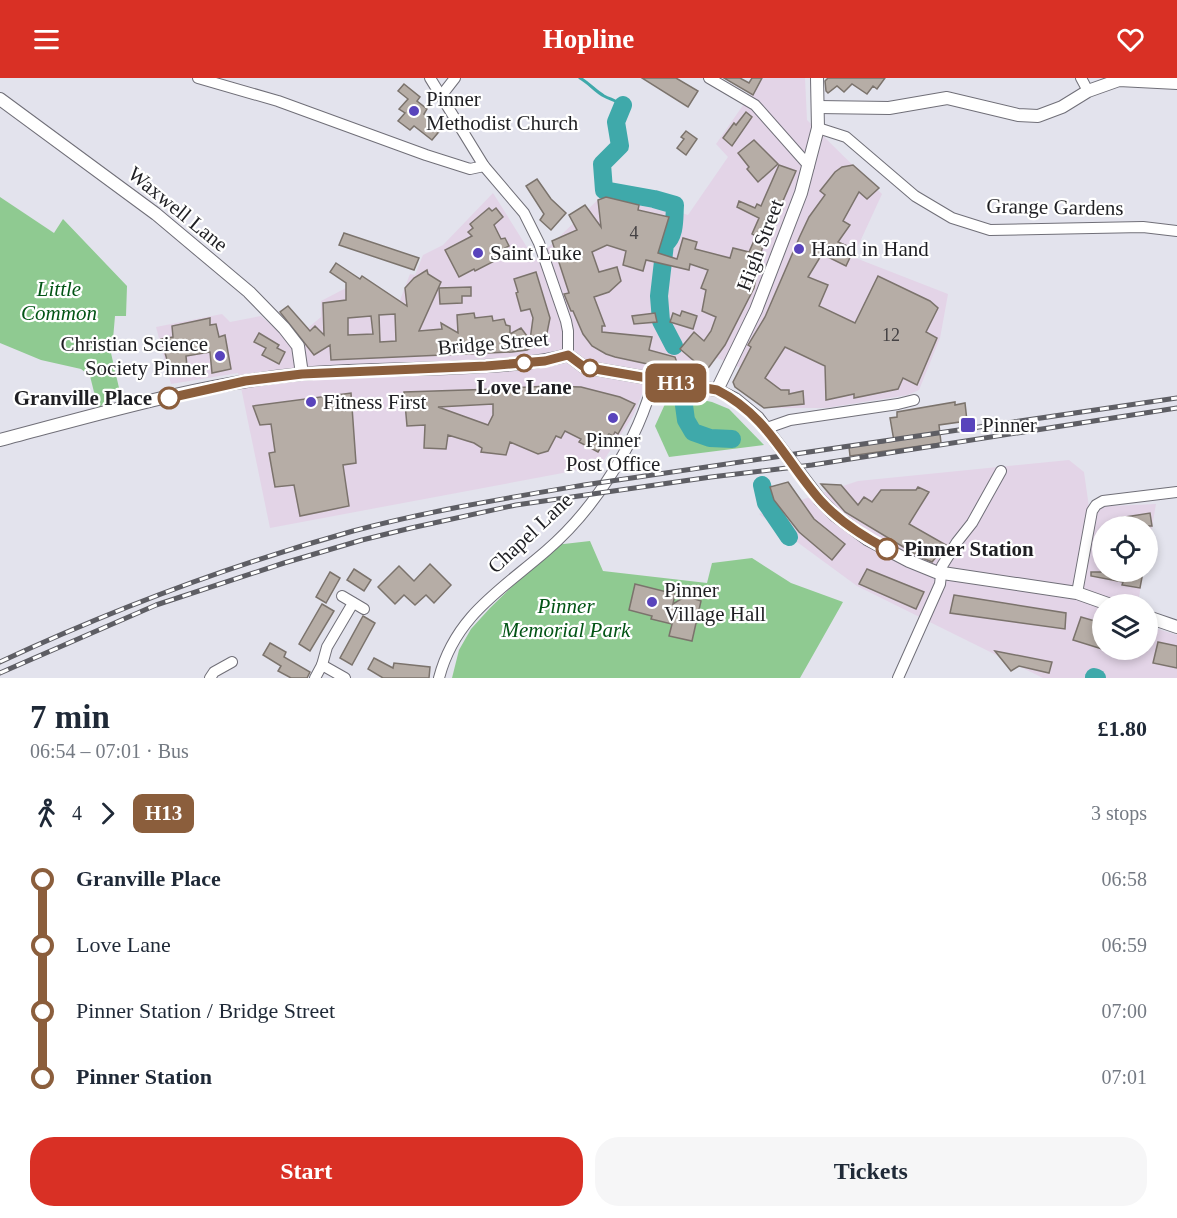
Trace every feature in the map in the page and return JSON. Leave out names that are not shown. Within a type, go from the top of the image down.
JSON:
[{"type":"street","points":[[198,78],[278,101],[437,159],[470,169],[484,166]]},
{"type":"street","points":[[430,78],[484,166],[524,213],[539,243],[566,321],[568,355]]},
{"type":"street","points":[[441,96],[456,78]]},
{"type":"street","points":[[709,78],[755,105],[809,166]]},
{"type":"street","name":"High Street","points":[[717,390],[756,310],[801,193],[818,128],[817,78]]},
{"type":"street","points":[[1081,78],[1088,91]]},
{"type":"street","points":[[818,107],[889,108],[947,98],[1018,115],[1038,116],[1062,107],[1088,91],[1119,80],[1177,83]]},
{"type":"street","name":"Waxwell Lane","points":[[0,99],[156,214],[249,292],[298,346],[302,374]]},
{"type":"street","name":"Grange Gardens","points":[[818,128],[846,137],[915,196],[952,218],[990,230],[1143,227],[1177,231]]},
{"type":"street","name":"Bridge Street","points":[[0,440],[111,411],[245,381],[302,374],[486,366],[545,361],[568,355],[584,367],[717,390]]},
{"type":"street","name":"Chapel Lane","points":[[439,678],[453,639],[463,625],[500,588],[547,550],[587,508],[618,463],[642,417],[654,378]]},
{"type":"street","points":[[717,390],[735,399],[767,428],[820,500],[836,516],[867,539],[909,561],[941,573],[1077,593],[1092,598]]},
{"type":"street","points":[[767,428],[790,420],[898,404],[914,399]]},
{"type":"street","points":[[898,678],[940,584],[942,566],[972,523],[1001,471]]},
{"type":"street","points":[[1077,593],[1092,511],[1096,505],[1103,501],[1177,492]]},
{"type":"street","points":[[342,596],[363,609]]},
{"type":"street","points":[[315,678],[322,665],[327,647],[353,603]]},
{"type":"street","points":[[1158,620],[1177,627]]},
{"type":"street","points":[[210,678],[214,672],[232,662]]},
{"type":"street","points":[[322,665],[345,678]]},
{"type":"shaded area","points":[[762,78],[805,78],[807,120],[882,194],[853,257],[948,294],[940,338],[919,390],[908,395],[826,408],[768,408],[735,384],[741,368],[717,358],[701,373],[654,365],[633,416],[600,466],[270,528],[238,373],[171,384],[156,327],[222,314],[230,322],[261,316],[291,342],[321,317],[321,301],[346,288],[389,315],[395,313],[410,274],[415,275],[423,255],[443,245],[493,193],[535,260],[605,193],[688,215],[728,157],[716,144]]},
{"type":"shaded area","points":[[1069,460],[1084,472],[1089,507],[1156,504],[1154,516],[1092,516],[1092,582],[1141,582],[1140,594],[1092,594],[1092,660],[1158,660],[1158,629],[1177,635],[1177,678],[1043,678],[857,586],[759,514],[858,481]]},
{"type":"green space","name":"Little Common","points":[[0,197],[54,233],[63,219],[127,286],[126,316],[115,316],[113,339],[108,340],[122,401],[109,400],[98,408],[90,376],[81,369],[41,360],[0,343]]},
{"type":"green space","points":[[670,393],[712,402],[729,409],[764,445],[669,457],[655,426]]},
{"type":"green space","name":"Pinner Memorial Park","points":[[590,541],[603,571],[707,583],[712,563],[752,558],[791,583],[843,602],[800,678],[452,678],[459,650],[471,629],[490,608],[555,545]]},
{"type":"building","points":[[642,78],[676,78],[698,91],[688,107]]},
{"type":"building","points":[[724,78],[740,78],[749,83],[752,78],[762,78],[753,95]]},
{"type":"building","points":[[828,78],[885,78],[877,89],[873,86],[867,94],[852,84],[844,92],[837,86],[828,93],[825,81]]},
{"type":"building","name":"Pinner Methodist Church","points":[[404,84],[420,97],[417,101],[427,109],[424,114],[442,128],[432,140],[414,126],[410,130],[398,121],[405,113],[399,109],[408,99],[398,91]]},
{"type":"building","points":[[746,112],[752,117],[732,146],[723,138]]},
{"type":"building","points":[[686,131],[697,139],[686,155],[677,148],[684,139],[681,137]]},
{"type":"building","points":[[754,140],[778,164],[758,182],[738,153]]},
{"type":"building","points":[[779,165],[796,171],[762,249],[754,288],[725,345],[709,367],[697,376],[694,361],[680,349],[694,332],[704,341],[716,317],[702,311],[706,290],[701,288],[708,270],[690,264],[689,270],[646,260],[643,271],[623,265],[626,251],[607,245],[592,252],[599,272],[617,267],[621,281],[609,292],[594,297],[605,326],[602,326],[602,332],[652,337],[649,350],[675,357],[680,371],[615,357],[592,346],[583,334],[564,294],[569,293],[552,241],[577,230],[569,215],[585,205],[601,227],[598,200],[606,197],[639,205],[638,210],[669,217],[658,253],[677,259],[683,238],[697,242],[695,249],[730,258],[733,248],[749,252],[756,236],[752,234],[759,218],[737,207],[739,201],[755,208],[757,204],[761,206]]},
{"type":"building","points":[[853,165],[879,188],[867,199],[859,192],[843,221],[850,225],[838,242],[854,249],[846,266],[822,254],[808,277],[828,285],[819,306],[855,323],[878,276],[930,301],[938,308],[926,332],[937,338],[917,385],[903,378],[898,389],[854,398],[854,394],[826,400],[825,366],[785,347],[765,378],[781,390],[789,390],[789,394],[803,391],[804,404],[764,408],[735,387],[733,382],[751,347],[748,345],[765,317],[809,217],[825,195],[820,191],[835,172],[842,167]]},
{"type":"building","points":[[537,179],[551,199],[566,213],[551,230],[540,220],[544,214],[526,186]]},
{"type":"building","name":"Saint Luke","points":[[489,208],[492,211],[496,208],[503,217],[494,225],[501,239],[505,238],[509,246],[505,248],[508,254],[459,277],[445,250],[472,236],[468,232],[473,228],[470,224]]},
{"type":"building","points":[[344,233],[419,258],[414,270],[339,245]]},
{"type":"building","points":[[336,263],[360,279],[362,276],[407,306],[405,288],[414,278],[427,270],[428,274],[441,282],[419,331],[442,329],[441,323],[458,333],[457,315],[474,313],[475,318],[492,316],[493,321],[504,319],[506,325],[510,326],[510,334],[521,328],[530,340],[533,318],[530,309],[521,311],[514,279],[536,272],[550,318],[547,333],[540,344],[527,350],[512,352],[331,360],[330,345],[314,355],[280,312],[288,306],[310,331],[315,326],[324,335],[323,303],[346,300],[346,283],[330,272]],"holes":[[[395,314],[396,341],[380,342],[379,315]],[[371,316],[373,334],[348,335],[348,318]]]},
{"type":"building","points":[[471,287],[471,296],[462,296],[462,303],[440,304],[439,288]]},
{"type":"building","points":[[682,311],[697,316],[693,329],[670,322],[673,313],[680,316]]},
{"type":"building","points":[[655,313],[657,322],[634,324],[632,316]]},
{"type":"building","points":[[210,318],[210,325],[216,324],[219,337],[225,335],[231,369],[212,373],[210,352],[186,356],[187,366],[170,370],[161,339],[173,337],[172,326]]},
{"type":"building","points":[[259,333],[279,345],[277,348],[285,352],[279,364],[262,355],[266,348],[254,342]]},
{"type":"building","points":[[496,387],[581,387],[620,397],[635,404],[618,434],[615,432],[613,436],[609,434],[598,452],[579,442],[581,439],[565,431],[561,438],[556,436],[548,451],[538,454],[510,442],[506,455],[481,452],[482,448],[474,443],[448,435],[446,449],[424,448],[425,425],[407,426],[404,392],[496,389]],"holes":[[[493,404],[493,415],[488,425],[438,407]]]},
{"type":"building","points":[[351,393],[356,463],[343,465],[349,506],[300,516],[294,485],[275,487],[269,453],[275,452],[271,424],[260,425],[253,406]]},
{"type":"building","points":[[955,402],[955,405],[965,403],[967,421],[939,425],[941,443],[850,456],[849,447],[894,441],[890,418],[897,417],[897,412]]},
{"type":"building","points":[[788,482],[814,519],[845,544],[832,560],[799,532],[774,500],[770,487]]},
{"type":"building","points":[[821,484],[841,485],[858,505],[864,497],[872,502],[881,490],[916,490],[918,487],[929,492],[909,524],[946,545],[932,562],[920,557],[845,512]]},
{"type":"building","points":[[1150,513],[1150,516],[1131,516]]},
{"type":"building","points":[[430,564],[451,585],[434,603],[426,595],[415,605],[404,595],[395,604],[378,587],[399,566],[414,581]]},
{"type":"building","points":[[354,569],[371,580],[364,591],[347,580]]},
{"type":"building","points":[[867,569],[924,592],[916,609],[859,584]]},
{"type":"building","points":[[330,572],[340,578],[326,603],[316,597]]},
{"type":"building","points":[[1123,582],[1141,582],[1140,588],[1122,585]]},
{"type":"building","points":[[635,584],[675,594],[673,604],[686,596],[701,601],[692,641],[669,636],[672,624],[629,610]]},
{"type":"building","points":[[954,595],[1066,613],[1065,629],[950,613]]},
{"type":"building","points":[[322,604],[334,611],[310,651],[299,644]]},
{"type":"building","points":[[363,616],[375,623],[352,665],[340,658]]},
{"type":"building","points":[[1081,617],[1092,620],[1092,646],[1073,640]]},
{"type":"building","points":[[1158,642],[1177,646],[1177,668],[1153,663],[1154,660],[1158,660]]},
{"type":"building","points":[[270,643],[286,652],[284,657],[310,672],[307,678],[291,678],[278,671],[281,666],[263,655]]},
{"type":"building","points":[[995,651],[1052,662],[1049,673],[1019,666],[1011,671]]},
{"type":"building","points":[[374,658],[393,668],[394,663],[430,667],[429,678],[383,678],[368,669]]},
{"type":"waterway","points":[[580,78],[601,94],[623,105]]},
{"type":"waterway","points":[[623,105],[616,122],[620,146],[602,164],[604,190],[675,205],[673,231],[665,244],[659,296],[661,321],[674,346]]},
{"type":"waterway","points":[[683,398],[686,420],[693,432],[710,438],[732,439]]},
{"type":"waterway","points":[[762,485],[766,503],[789,537]]},
{"type":"railway","points":[[0,662],[130,606],[218,573],[307,544],[410,517],[584,485],[1177,398]]},
{"type":"railway","points":[[0,673],[156,605],[284,563],[411,528],[516,505],[812,465],[1177,408]]},
{"type":"bus line","name":"H13","points":[[169,398],[245,381],[302,374],[486,366],[545,361],[568,355],[584,367],[717,390],[735,399],[751,411],[767,428],[820,500],[836,516],[867,539],[887,549]]},
{"type":"place","name":"Pinner Methodist Church","points":[[414,111]]},
{"type":"place","name":"Hand in Hand","points":[[799,249]]},
{"type":"place","name":"Saint Luke","points":[[478,253]]},
{"type":"place","name":"Christian Science Society Pinner","points":[[220,356]]},
{"type":"place","name":"Love Lane","points":[[524,363]]},
{"type":"place","name":"Granville Place","points":[[169,398]]},
{"type":"place","name":"Fitness First","points":[[311,402]]},
{"type":"place","name":"Pinner Post Office","points":[[613,418]]},
{"type":"place","name":"Pinner","points":[[968,425]]},
{"type":"place","name":"Pinner Station","points":[[887,549]]},
{"type":"place","name":"Pinner Village Hall","points":[[652,602]]}]
